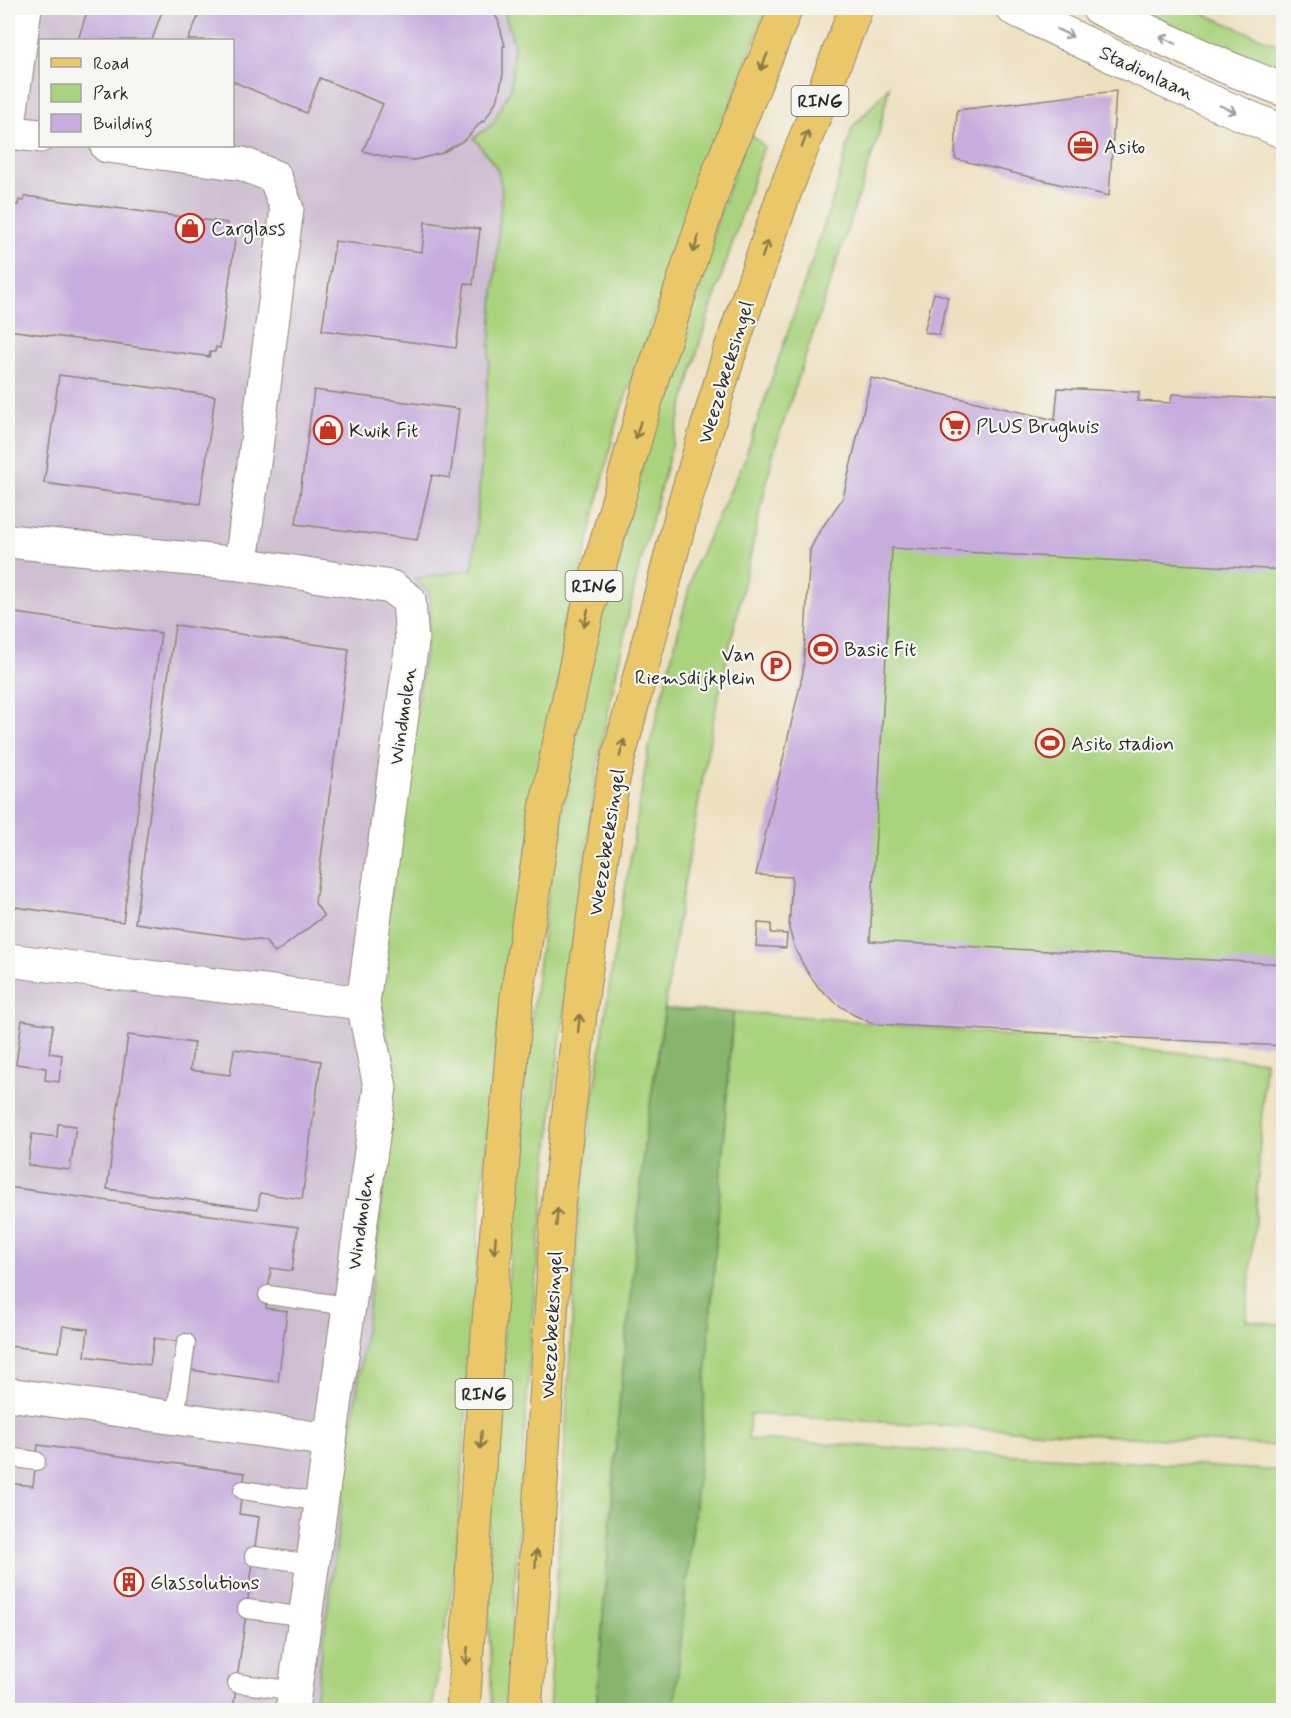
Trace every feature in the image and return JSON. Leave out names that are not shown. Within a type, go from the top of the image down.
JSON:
[{"type":"main road","name":"RING","points":[[463,1710],[488,1333],[517,996],[547,802],[588,608],[653,375],[719,172],[786,8]]},
{"type":"main road","name":"Weezebeeksingel","points":[[525,1710],[557,1216],[582,996],[614,779],[684,505],[729,354],[784,194],[856,8]]},
{"type":"street","points":[[25,8],[8,132],[39,136]]},
{"type":"street","name":"Stadionlaan","points":[[1012,8],[1175,86],[1284,132]]},
{"type":"street","name":"Stadionlaan","points":[[1098,8],[1221,65],[1284,90]]},
{"type":"street","points":[[115,147],[243,164],[275,177],[287,209],[241,564]]},
{"type":"street","name":"Windmolen","points":[[8,541],[241,564],[391,587],[409,600],[412,642],[363,1003],[380,1088],[294,1701]]},
{"type":"street","points":[[8,960],[363,1003]]},
{"type":"street","points":[[8,1394],[330,1440]]},
{"type":"lane","points":[[268,1295],[348,1306]]},
{"type":"lane","points":[[175,1418],[186,1343]]},
{"type":"lane","points":[[8,1457],[36,1461]]},
{"type":"lane","points":[[243,1490],[321,1502]]},
{"type":"lane","points":[[254,1556],[313,1564]]},
{"type":"lane","points":[[247,1609],[305,1617]]},
{"type":"lane","points":[[237,1683],[294,1701]]},
{"type":"shaded area","points":[[8,8],[679,8],[357,1710],[8,1710]]},
{"type":"green space","points":[[503,8],[766,8],[617,420],[569,622],[502,991],[482,1185],[456,1564],[432,1710],[314,1710],[379,1229],[391,1083],[390,1049],[377,987],[431,610],[429,592],[414,579],[473,569],[502,189],[497,168],[474,138],[493,124],[511,87],[514,43]]},
{"type":"green space","points":[[1135,8],[1190,8],[1283,47],[1283,78]]},
{"type":"green space","points":[[889,87],[878,137],[773,454],[714,716],[680,907],[645,1137],[620,1395],[596,1710],[549,1710],[579,1203],[611,975],[648,753],[694,568],[744,461],[836,190],[852,128]]},
{"type":"green space","points":[[748,132],[764,146],[700,342],[636,579],[599,756],[557,1066],[539,1247],[532,1321],[507,1710],[492,1710],[489,1506],[529,1040],[549,885],[595,636],[678,335]]},
{"type":"green space","name":"Asito stadion","points":[[1283,505],[1283,1029],[877,1007],[826,550]]},
{"type":"green space","points":[[665,1009],[733,1012],[701,1445],[674,1710],[596,1710],[620,1395],[645,1137]]},
{"type":"green space","points":[[733,1012],[824,1018],[1265,1061],[1246,1320],[1283,1325],[1283,1426],[1278,1446],[750,1414],[748,1439],[1283,1471],[1283,1710],[674,1710],[701,1445]]},
{"type":"building","points":[[88,8],[163,8],[152,39],[78,39]]},
{"type":"building","points":[[202,8],[491,8],[498,20],[505,46],[503,46],[503,74],[498,98],[484,122],[482,121],[466,139],[442,153],[415,160],[390,158],[363,151],[383,104],[320,78],[306,113],[234,82],[234,39],[188,39]]},
{"type":"building","points":[[1116,91],[1109,196],[955,159],[957,110]]},
{"type":"building","points":[[25,196],[227,223],[226,228],[231,229],[235,240],[220,348],[216,347],[215,352],[210,352],[209,357],[8,330],[8,246],[13,205],[18,205],[19,200],[24,201]]},
{"type":"building","points":[[425,222],[480,229],[473,285],[465,283],[456,348],[322,330],[335,241],[422,252]]},
{"type":"building","points":[[934,293],[948,297],[939,335],[924,332]]},
{"type":"building","points":[[59,375],[215,396],[200,504],[44,483]]},
{"type":"building","points":[[871,378],[1055,420],[1058,388],[1139,392],[1138,401],[1171,403],[1172,394],[1284,400],[1284,570],[892,548],[870,941],[1284,964],[1284,1046],[874,1024],[836,1003],[819,988],[806,970],[796,951],[789,929],[792,877],[756,875],[803,673],[810,550],[819,532],[843,498]]},
{"type":"building","points":[[314,390],[459,409],[450,478],[432,475],[417,540],[296,524]]},
{"type":"building","points":[[15,613],[161,633],[123,922],[8,906],[8,671]]},
{"type":"building","points":[[175,625],[349,649],[315,903],[324,916],[275,953],[265,941],[135,923]]},
{"type":"building","points":[[758,923],[771,924],[771,933],[787,934],[786,948],[756,946]]},
{"type":"building","points":[[22,1020],[53,1025],[49,1053],[62,1055],[59,1082],[45,1080],[46,1068],[16,1064]]},
{"type":"building","points":[[128,1035],[194,1043],[190,1070],[230,1075],[234,1049],[321,1061],[302,1199],[260,1193],[258,1209],[107,1189]]},
{"type":"building","points":[[58,1124],[76,1126],[70,1170],[28,1165],[32,1134],[57,1137]]},
{"type":"building","points":[[8,1187],[298,1227],[292,1271],[271,1268],[266,1308],[287,1311],[278,1382],[191,1370],[194,1344],[154,1338],[150,1365],[85,1356],[88,1329],[63,1326],[59,1352],[8,1346]]},
{"type":"building","name":"Glassolutions","points":[[38,1445],[245,1473],[239,1514],[259,1517],[233,1710],[8,1710],[8,1483],[33,1486]]},
{"type":"place","name":"Asito","points":[[1083,146]]},
{"type":"place","name":"Carglass","points":[[190,228]]},
{"type":"place","name":"PLUS Brughuis","points":[[955,426]]},
{"type":"place","name":"Kwik Fit","points":[[328,430]]},
{"type":"place","name":"Basic Fit","points":[[823,649]]},
{"type":"place","name":"Van Riemsdijkplein","points":[[776,666]]},
{"type":"place","name":"Asito stadion","points":[[1050,743]]},
{"type":"place","name":"Glassolutions","points":[[129,1582]]}]
